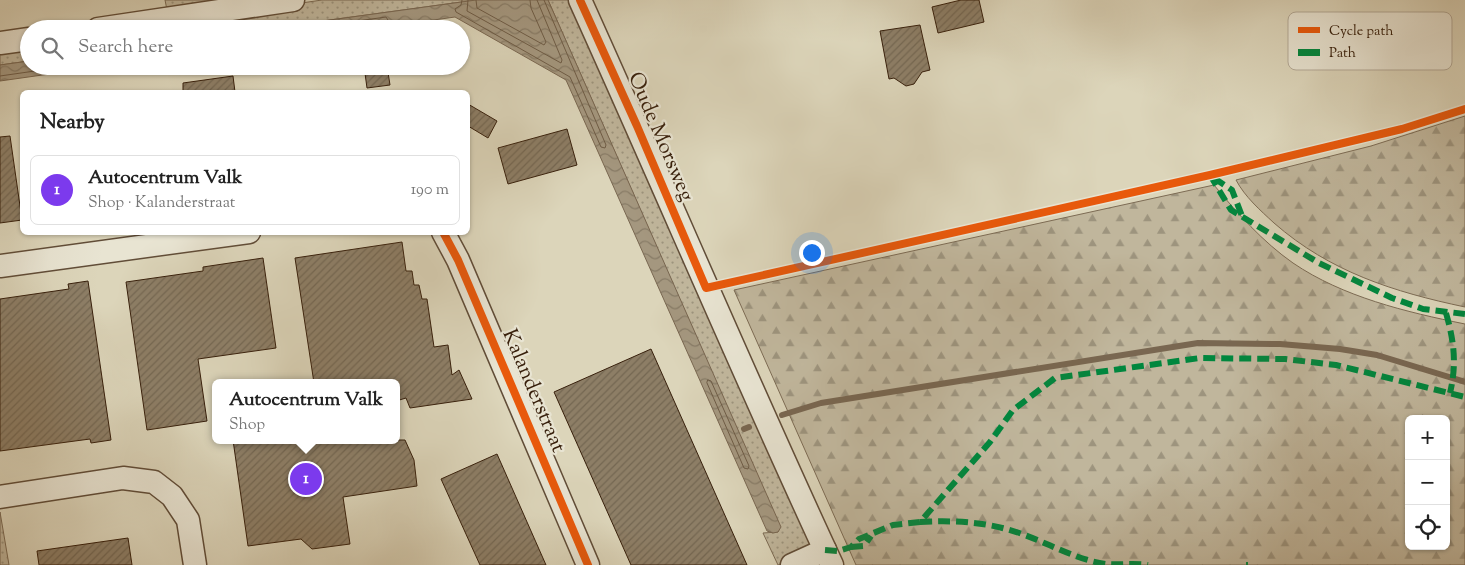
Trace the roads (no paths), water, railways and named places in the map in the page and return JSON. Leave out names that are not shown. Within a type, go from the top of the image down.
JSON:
[{"type":"street","points":[[159,20],[293,0]]},
{"type":"street","name":"Oude Morsweg","points":[[580,0],[710,297],[828,557]]},
{"type":"street","points":[[0,43],[20,40]]},
{"type":"street","points":[[0,266],[226,235]]},
{"type":"street","name":"Kalanderstraat","points":[[445,235],[458,260],[588,565]]},
{"type":"street","points":[[0,497],[123,478],[154,482],[172,496],[188,520],[195,565]]},
{"type":"street","points":[[792,565],[828,557]]},
{"type":"water","points":[[476,0],[548,0],[781,527],[778,532],[767,531],[566,80],[470,26],[470,20],[460,20],[455,17],[434,20],[330,20]]},
{"type":"water","points":[[20,62],[20,75],[42,75],[0,81],[0,65]]},
{"type":"waterway","points":[[782,415],[821,403],[1198,343],[1280,344],[1340,349],[1377,355],[1465,382]]},
{"type":"waterway","points":[[744,429],[749,427]]},
{"type":"place","name":"Autocentrum Valk","points":[[306,479]]}]
